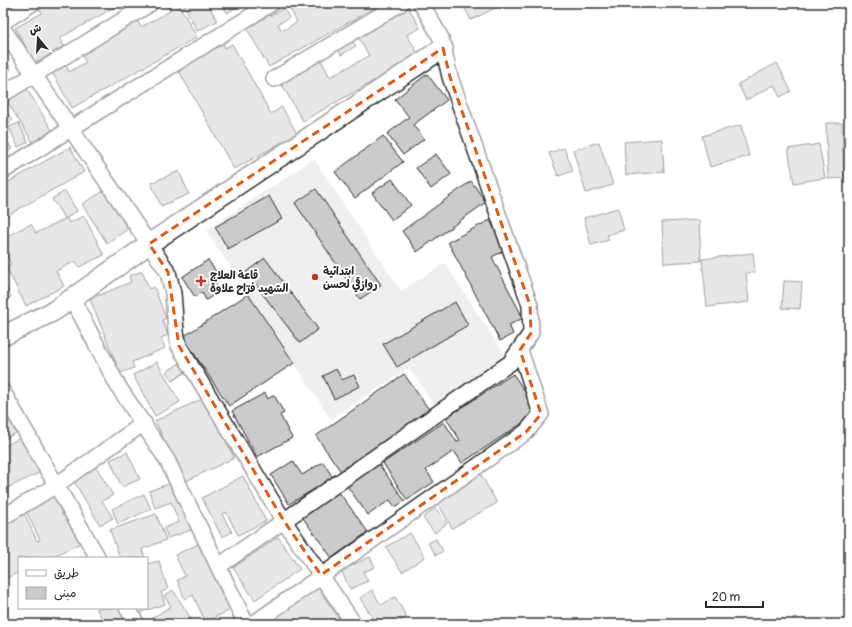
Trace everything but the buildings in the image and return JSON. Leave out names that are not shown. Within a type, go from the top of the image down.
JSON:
[{"type":"street","points":[[3,22],[33,3]]},
{"type":"street","points":[[3,94],[150,3]]},
{"type":"street","points":[[3,171],[272,3]]},
{"type":"street","points":[[274,79],[401,3]]},
{"type":"street","points":[[218,566],[510,363],[531,333],[530,305],[450,77],[441,38],[421,3]]},
{"type":"street","points":[[3,29],[168,272],[173,293],[176,332],[179,346],[284,520],[354,624]]},
{"type":"street","points":[[4,336],[54,311],[149,244],[444,48]]},
{"type":"street","points":[[72,298],[118,386],[144,423],[167,460],[246,624]]},
{"type":"street","points":[[253,624],[526,432],[541,414],[520,350]]},
{"type":"street","points":[[3,392],[55,486],[97,557]]},
{"type":"street","points":[[3,517],[55,486],[144,423]]},
{"type":"street","points":[[128,609],[137,624]]},
{"type":"highlighted area","points":[[443,48],[450,77],[530,305],[531,333],[520,350],[541,414],[526,432],[321,575],[284,521],[179,346],[168,272],[149,244]]},
{"type":"shaded area","name":"ابتدائية روازقي لحسن","points":[[314,159],[401,291],[445,263],[506,357],[434,405],[409,368],[331,419],[206,230]]},
{"type":"place","name":"ابتدائية روازقي لحسن","points":[[315,277]]},
{"type":"place","name":"قاعة العلاج الشهيد فرّاح علاوة","points":[[201,281]]}]
